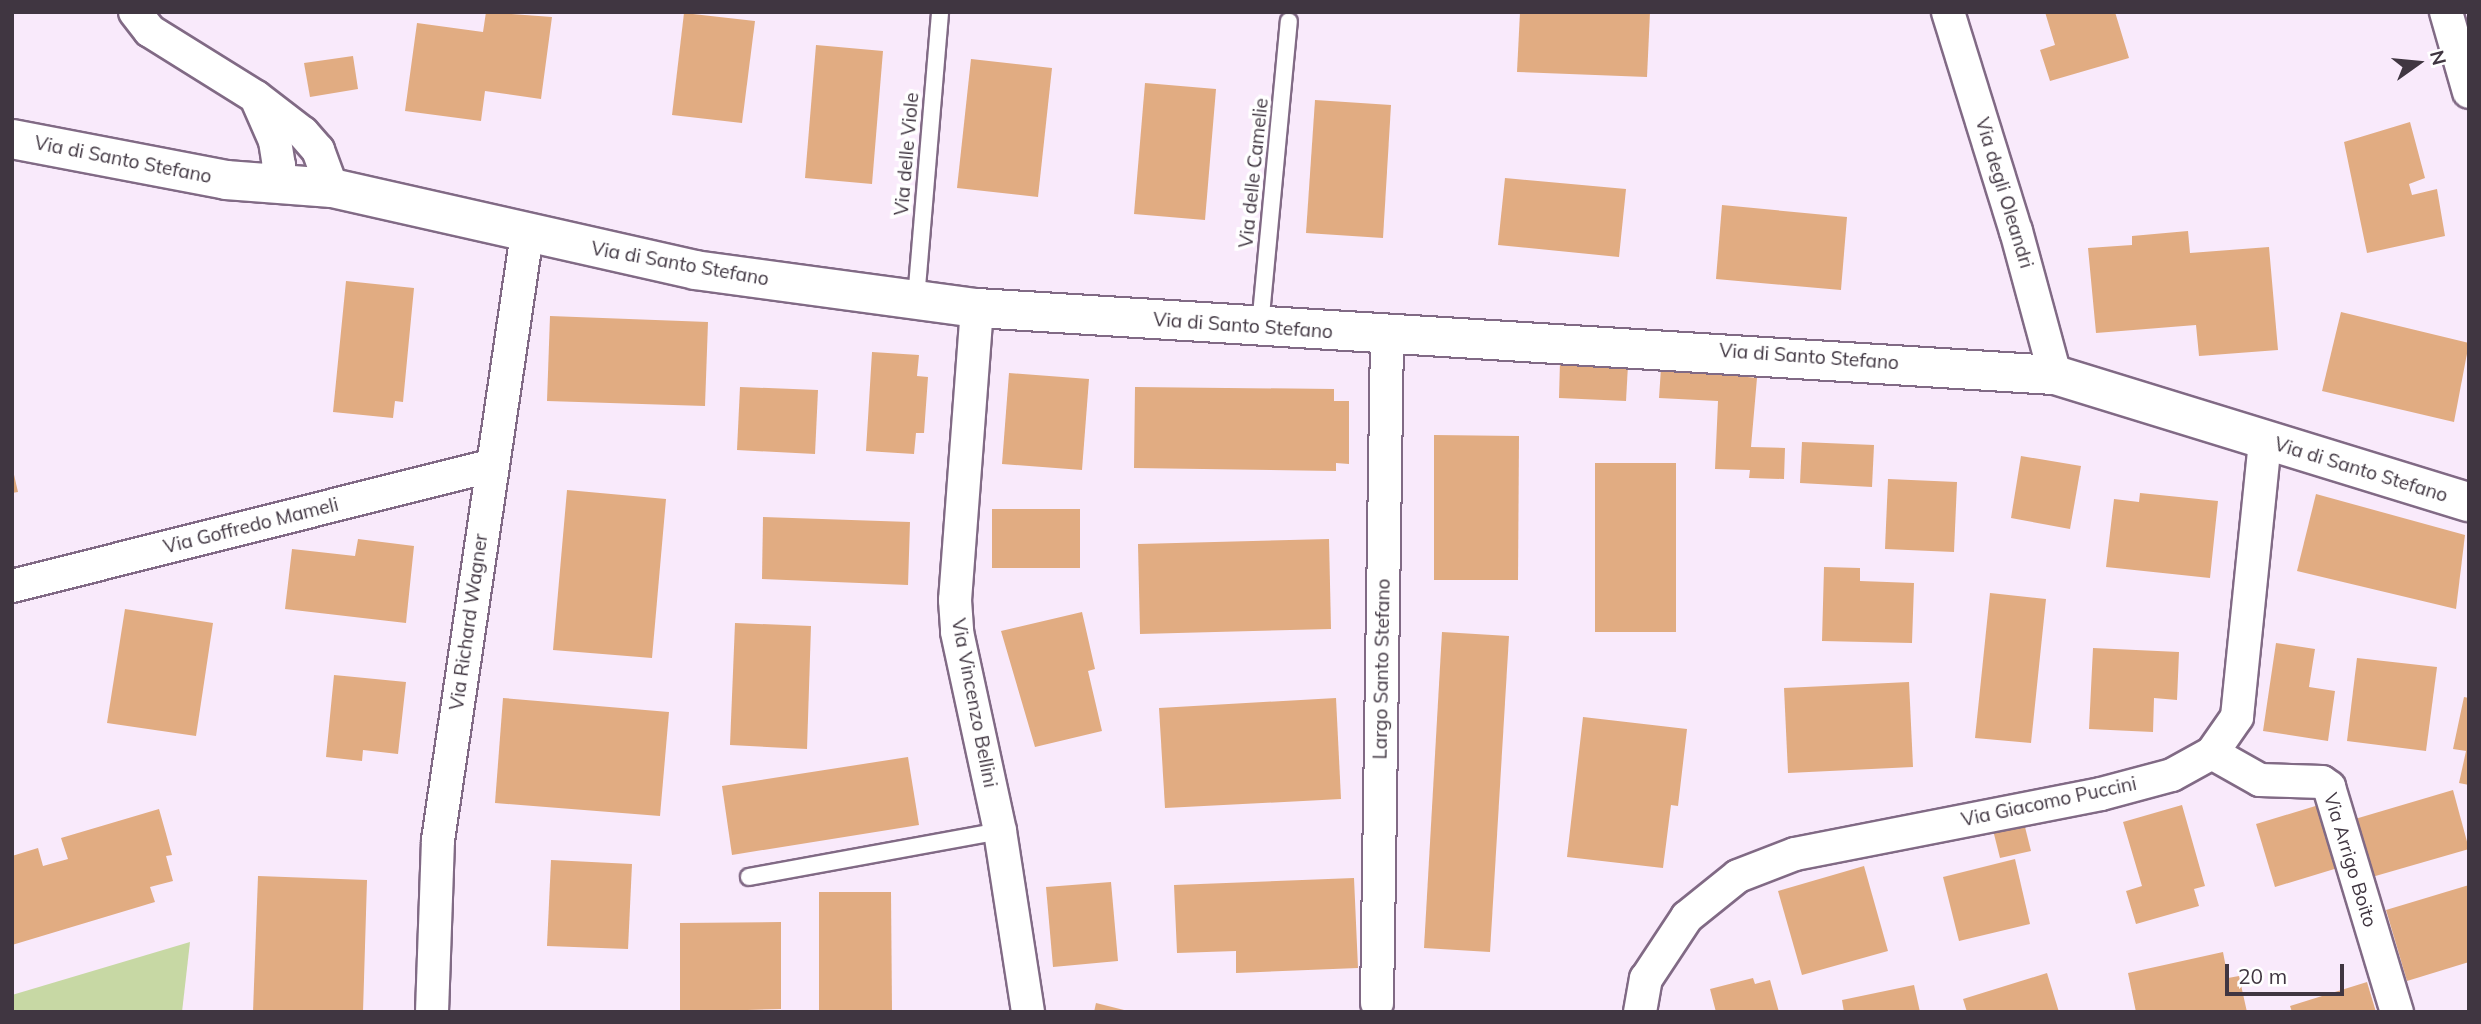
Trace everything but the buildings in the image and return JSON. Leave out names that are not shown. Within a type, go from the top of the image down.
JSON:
[{"type":"street","points":[[135,12],[150,31],[256,97],[318,150],[332,188]]},
{"type":"street","name":"Via degli Oleandri","points":[[1948,12],[2016,231],[2055,375]]},
{"type":"street","points":[[2446,12],[2469,92]]},
{"type":"street","points":[[256,97],[275,141],[279,165],[272,184]]},
{"type":"street","name":"Via di Santo Stefano","points":[[12,139],[226,180],[332,188],[695,270],[977,308],[1260,328],[1686,349],[2055,375],[2469,502]]},
{"type":"street","name":"Via Richard Wagner","points":[[432,1012],[438,840],[527,234]]},
{"type":"street","name":"Via Vincenzo Bellini","points":[[977,308],[955,600],[957,632],[1000,831],[1028,1012]]},
{"type":"street","name":"Largo Santo Stefano","points":[[1377,1003],[1387,335]]},
{"type":"street","name":"Via Giacomo Puccini","points":[[1640,1012],[1646,979],[1687,917],[1738,876],[1795,854],[2101,794],[2172,775],[2213,753],[2237,717],[2265,441]]},
{"type":"street","name":"Via Goffredo Mameli","points":[[12,586],[491,466]]},
{"type":"street","name":"Via Arrigo Boito","points":[[2213,753],[2260,780],[2322,782],[2329,787],[2397,1012]]},
{"type":"lane","name":"Via delle Viole","points":[[916,299],[940,12]]},
{"type":"lane","name":"Via delle Camelie","points":[[1260,328],[1289,21]]},
{"type":"lane","points":[[749,877],[1000,831]]},
{"type":"green space","points":[[190,942],[182,1012],[12,1012],[12,995]]}]
